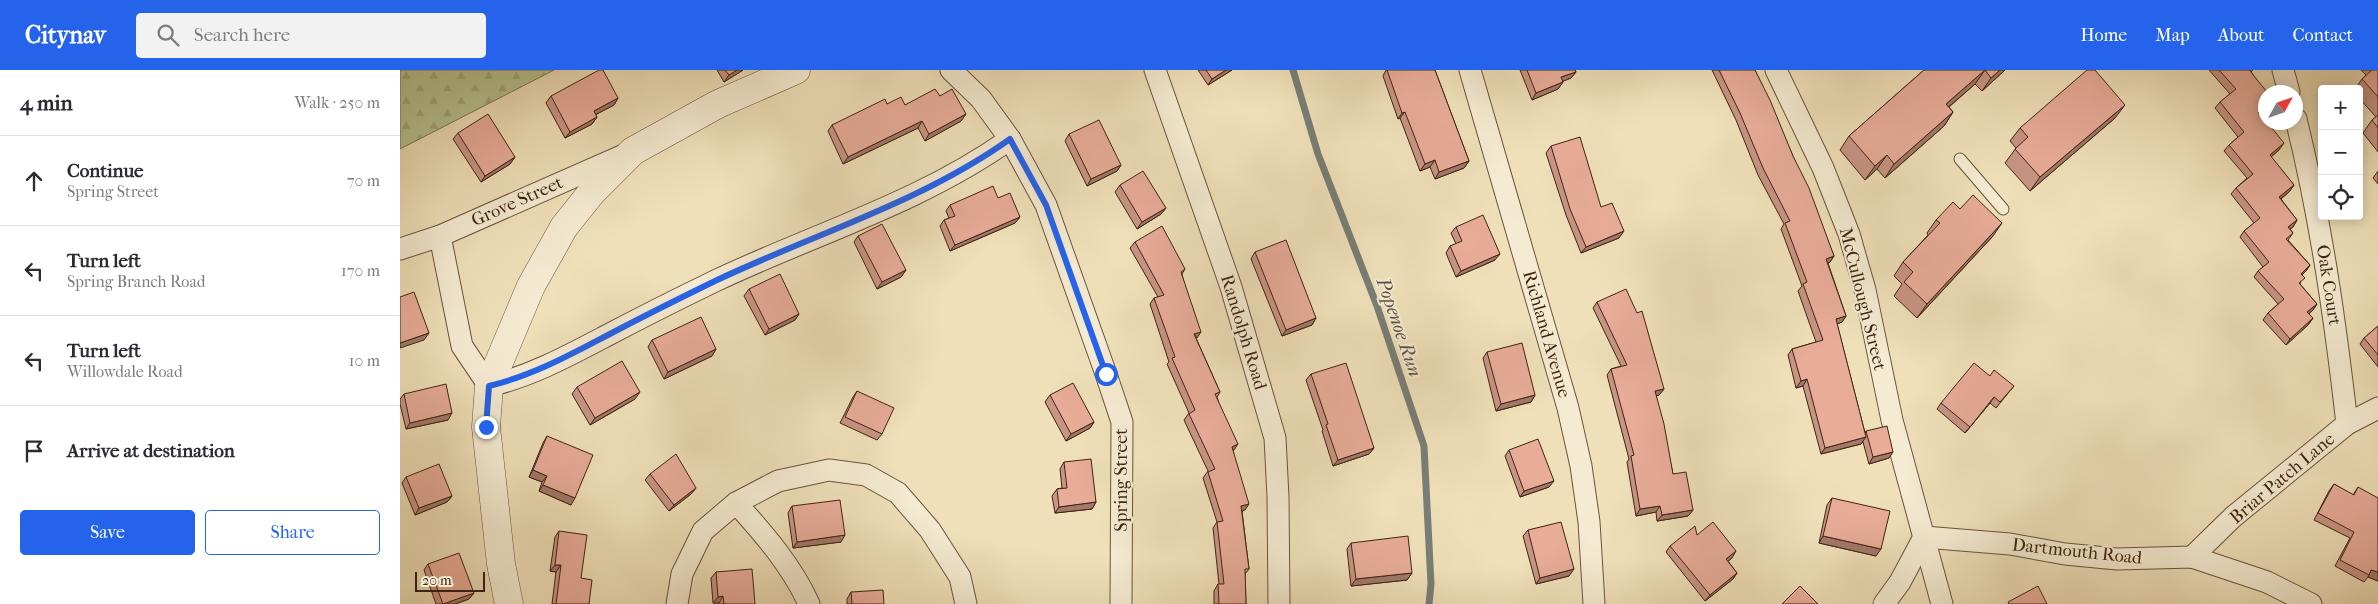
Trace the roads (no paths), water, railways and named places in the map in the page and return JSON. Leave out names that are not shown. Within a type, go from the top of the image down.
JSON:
[{"type":"street","points":[[509,604],[501,564],[486,427],[489,386],[531,286],[564,227],[592,192],[633,151],[718,104],[796,70]]},
{"type":"street","name":"Spring Street","points":[[951,70],[981,99],[1010,139],[1046,205],[1122,422],[1120,604]]},
{"type":"street","name":"Randolph Road","points":[[1155,70],[1185,150],[1231,287],[1275,438],[1278,497],[1279,604]]},
{"type":"street","name":"Richland Avenue","points":[[1470,70],[1568,408],[1589,522],[1594,604]]},
{"type":"street","name":"McCullough Street","points":[[1776,70],[1823,168],[1849,234],[1865,290],[1892,420],[1942,604]]},
{"type":"street","points":[[2283,70],[2287,85]]},
{"type":"street","name":"Oak Court","points":[[2299,130],[2314,195],[2329,281],[2346,424]]},
{"type":"street","points":[[489,386],[511,381],[547,367],[668,304],[744,268],[895,204],[975,164],[1010,139]]},
{"type":"street","name":"Grove Street","points":[[400,249],[440,236],[633,151]]},
{"type":"street","points":[[440,236],[462,346],[489,386]]},
{"type":"street","name":"Briar Patch Lane","points":[[2192,557],[2233,518],[2346,424],[2378,408]]},
{"type":"street","points":[[677,604],[682,574],[703,531],[736,503],[778,481],[828,470],[866,475],[898,493],[930,530],[960,578],[966,604]]},
{"type":"street","points":[[736,503],[765,535],[800,584],[809,604]]},
{"type":"street","points":[[1884,604],[1900,582],[1924,537]]},
{"type":"street","name":"Dartmouth Road","points":[[1924,537],[2010,544],[2065,554],[2117,559],[2192,557],[2267,582],[2311,604]]},
{"type":"lane","points":[[1960,159],[2003,209]]},
{"type":"waterway","name":"Popenoe Run","points":[[1293,70],[1318,154],[1377,306],[1424,446],[1431,584],[1429,604]]}]
